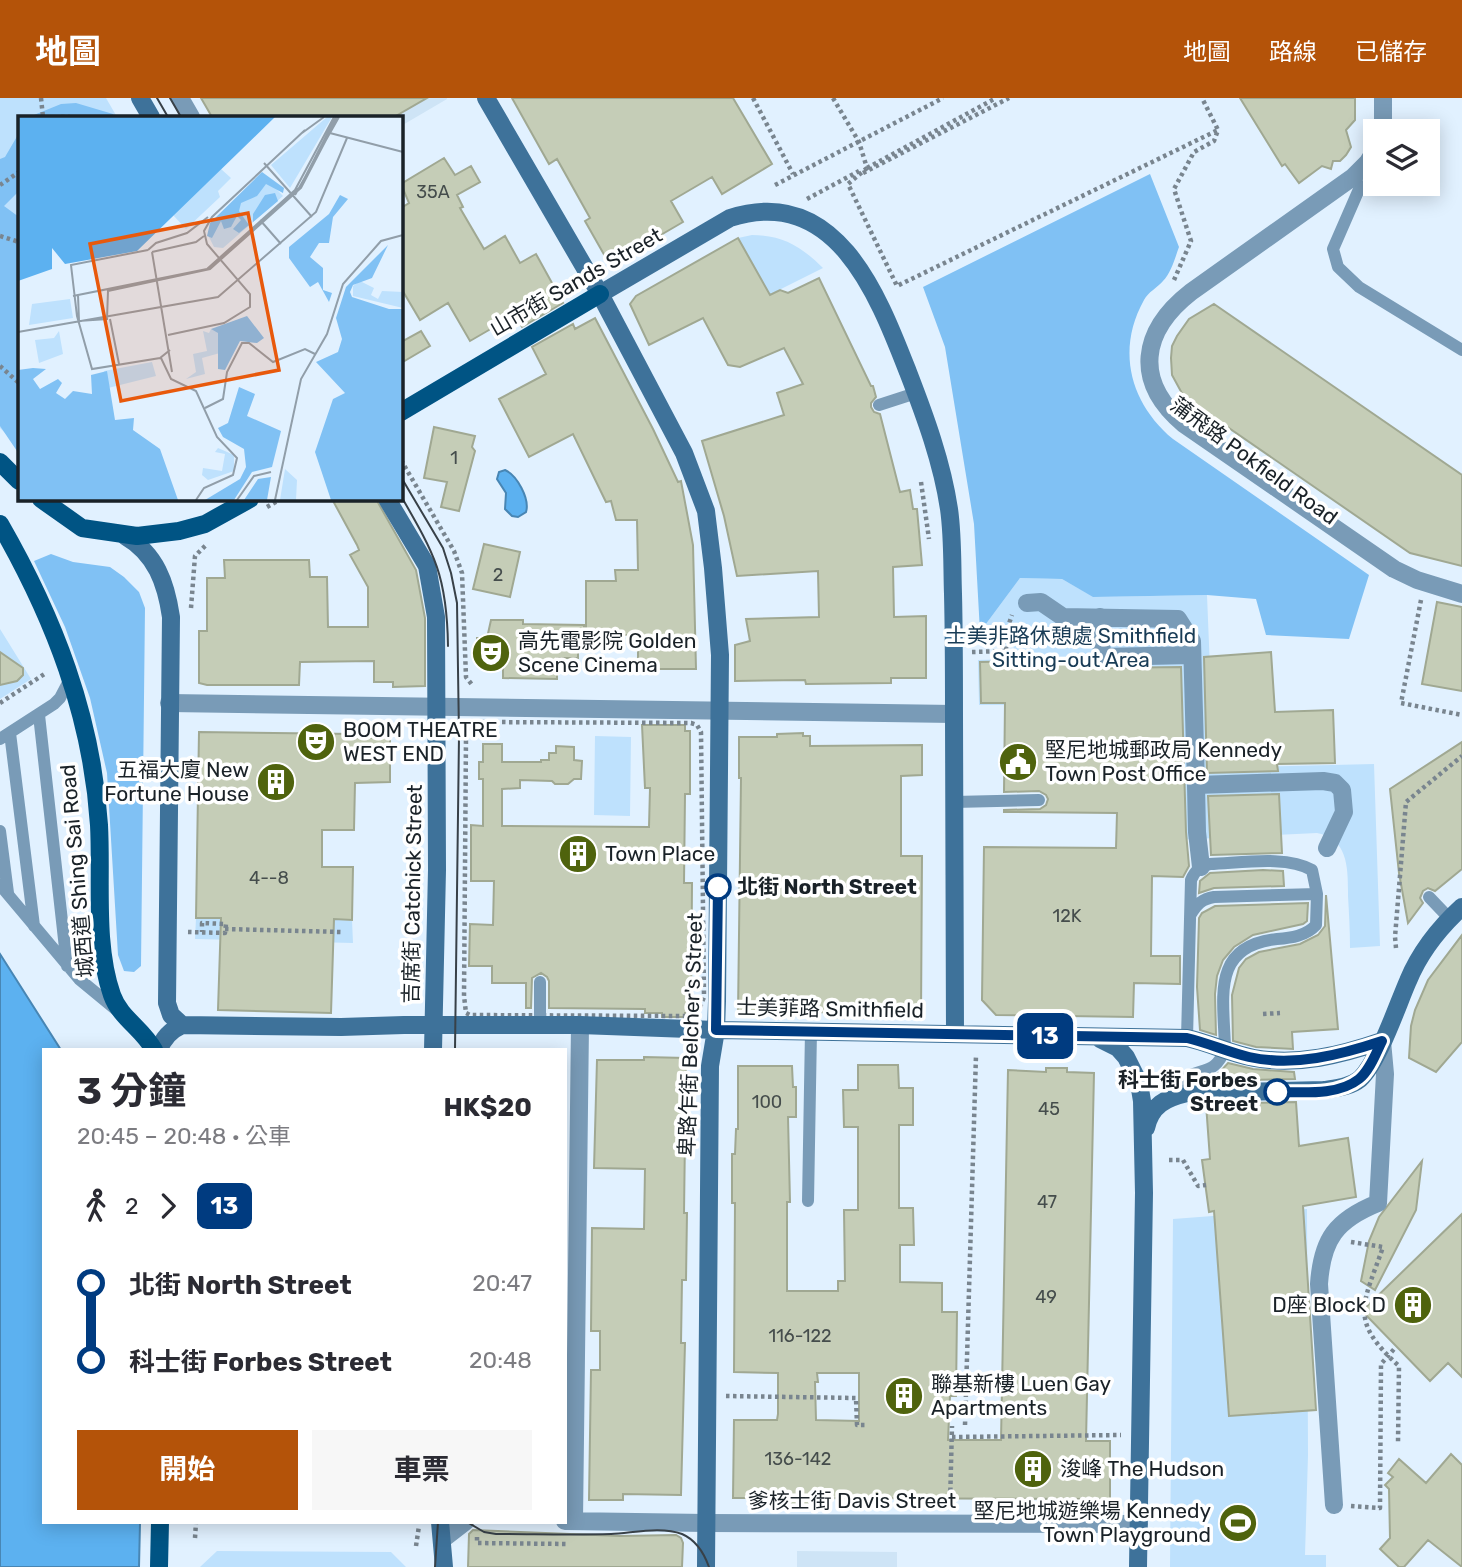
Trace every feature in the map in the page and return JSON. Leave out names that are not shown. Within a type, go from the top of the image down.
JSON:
[{"type":"main road","points":[[140,98],[150,116]]},
{"type":"main road","name":"卑路乍街 Belcher's Street","points":[[486,98],[600,294],[684,453],[706,511],[720,654],[716,1030],[710,1066],[706,1567]]},
{"type":"main road","name":"山市街 Sands Street","points":[[402,411],[730,218],[745,213],[780,214],[814,224],[844,246],[875,293],[916,393],[936,454],[949,510],[952,542],[954,714],[955,1034]]},
{"type":"main road","points":[[0,462],[18,480]]},
{"type":"main road","points":[[42,500],[82,528],[125,536],[210,532],[254,506]]},
{"type":"main road","name":"吉席街 Catchick Street","points":[[388,500],[422,556],[431,583],[436,617],[437,870],[433,1048]]},
{"type":"main road","name":"城西道 Shing Sai Road","points":[[0,524],[42,603],[71,676],[95,783],[106,978],[124,1016],[151,1048]]},
{"type":"main road","points":[[125,536],[137,544],[162,576],[171,617],[167,1003],[170,1015],[182,1025],[173,1029],[160,1048]]},
{"type":"main road","points":[[1144,1142],[1147,1123],[1154,1109],[1168,1098],[1187,1093],[1302,1092],[1345,1087],[1360,1079],[1382,1041],[1416,965],[1456,913]]},
{"type":"main road","name":"士美菲路 Smithfield","points":[[182,1025],[433,1026],[540,1020],[580,1025],[716,1030],[1187,1038],[1245,1056],[1269,1060],[1314,1059],[1342,1054],[1382,1041]]},
{"type":"main road","points":[[1094,1037],[1118,1048],[1132,1067],[1139,1083],[1144,1142],[1138,1567]]},
{"type":"main road","points":[[159,1567],[160,1524]]},
{"type":"main road","points":[[442,1531],[443,1567]]},
{"type":"street","points":[[180,98],[190,116]]},
{"type":"street","points":[[1383,98],[1383,119]]},
{"type":"street","name":"蒲飛路 Pokfield Road","points":[[1363,167],[1353,177],[1191,292],[1168,312],[1155,332],[1152,343],[1152,380],[1162,403],[1184,424],[1382,562],[1417,580],[1462,594]]},
{"type":"street","points":[[1027,603],[1041,602],[1063,617],[1178,619],[1192,641],[1197,832],[1201,867]]},
{"type":"street","points":[[1100,617],[1102,657],[1192,655]]},
{"type":"street","points":[[169,704],[954,714]]},
{"type":"street","points":[[1196,785],[1323,781],[1335,783],[1342,790],[1344,812],[1327,848]]},
{"type":"street","points":[[570,1521],[580,1025]]},
{"type":"street","points":[[1334,1505],[1321,1265],[1329,1239],[1340,1224],[1378,1203],[1385,1074],[1382,1041]]},
{"type":"street","name":"爹核士街 Davis Street","points":[[570,1521],[1139,1524]]},
{"type":"street","points":[[442,1531],[460,1524]]},
{"type":"lane","points":[[1353,177],[1360,187],[1333,249],[1338,267],[1359,287],[1462,350]]},
{"type":"lane","points":[[879,405],[916,393]]},
{"type":"lane","points":[[34,926],[5,736],[60,698],[71,676]]},
{"type":"lane","points":[[38,715],[67,966]]},
{"type":"lane","points":[[954,802],[1039,800]]},
{"type":"lane","points":[[0,831],[9,897]]},
{"type":"lane","points":[[1168,1098],[1175,1086],[1185,1077],[1213,1067],[1221,1059],[1225,1049],[1225,983],[1232,959],[1249,945],[1303,935],[1317,925],[1317,894],[1312,870],[1304,865],[1280,862],[1210,864],[1201,867],[1191,880],[1187,1038]]},
{"type":"lane","points":[[0,885],[67,966],[95,994],[124,1016]]},
{"type":"lane","points":[[1190,914],[1196,905],[1206,899],[1317,894]]},
{"type":"lane","points":[[1429,897],[1456,913]]},
{"type":"lane","points":[[540,982],[540,1020]]},
{"type":"lane","points":[[808,1200],[811,1031]]},
{"type":"path","points":[[41,98],[43,116]]},
{"type":"path","points":[[753,98],[793,174]]},
{"type":"path","points":[[833,98],[859,142],[867,168]]},
{"type":"path","points":[[775,185],[943,98]]},
{"type":"path","points":[[807,199],[996,98]]},
{"type":"path","points":[[856,177],[1009,98]]},
{"type":"path","points":[[1179,282],[1169,290],[1191,241],[1174,189],[1194,152],[1214,141],[1218,130],[1202,98]]},
{"type":"path","points":[[867,168],[848,184],[897,286],[1218,130]]},
{"type":"path","points":[[0,185],[18,173]]},
{"type":"path","points":[[0,236],[18,243]]},
{"type":"path","points":[[0,366],[18,382]]},
{"type":"path","points":[[403,468],[454,551],[462,573],[466,677],[472,686],[482,688]]},
{"type":"path","points":[[918,470],[930,552]]},
{"type":"path","points":[[254,506],[277,500]]},
{"type":"path","points":[[191,611],[195,556],[210,532]]},
{"type":"path","points":[[1410,595],[1431,602]]},
{"type":"path","points":[[1421,599],[1401,703],[1462,715]]},
{"type":"path","points":[[971,652],[1006,651],[1006,629],[1024,635]]},
{"type":"path","points":[[0,703],[46,673]]},
{"type":"path","points":[[481,722],[697,725],[701,732],[702,1005],[698,1012],[691,1016],[540,1020],[470,1015],[464,1009],[466,736],[469,729],[481,722]]},
{"type":"path","points":[[1396,948],[1406,802],[1462,756]]},
{"type":"path","points":[[187,932],[225,933],[226,924],[202,923],[202,932]]},
{"type":"path","points":[[225,929],[341,932]]},
{"type":"path","points":[[1264,1014],[1280,1013]]},
{"type":"path","points":[[963,1055],[990,1055]]},
{"type":"path","points":[[965,1425],[976,1055]]},
{"type":"path","points":[[1170,1160],[1183,1160],[1198,1186],[1206,1185]]},
{"type":"path","points":[[1329,1239],[1383,1247],[1367,1295],[1364,1319],[1370,1335],[1399,1366],[1398,1443]]},
{"type":"path","points":[[1334,1505],[1380,1508],[1381,1364],[1395,1348]]},
{"type":"path","points":[[731,1397],[856,1398],[857,1425],[866,1425]]},
{"type":"path","points":[[1121,1422],[1121,1447]]},
{"type":"path","points":[[937,1506],[950,1506],[952,1426]]},
{"type":"path","points":[[952,1437],[1121,1436]]},
{"type":"path","points":[[195,1538],[196,1524]]},
{"type":"path","points":[[416,1546],[419,1524]]},
{"type":"shaded area","points":[[382,98],[447,98],[402,125],[402,116],[392,116]]},
{"type":"shaded area","points":[[76,103],[114,116],[31,116],[61,104]]},
{"type":"shaded area","points":[[18,135],[18,192],[4,206],[18,216],[18,453],[0,426],[0,159],[5,157]]},
{"type":"shaded area","points":[[1150,174],[1179,247],[1168,274],[1146,297],[1135,319],[1130,356],[1132,375],[1138,392],[1146,409],[1173,439],[1369,575],[1349,639],[1266,635],[1256,599],[1207,595],[1093,597],[1062,579],[1020,578],[980,632],[974,524],[945,347],[923,287]]},
{"type":"shaded area","points":[[505,470],[518,482],[526,501],[526,512],[518,517],[512,516],[505,509],[506,493],[497,479],[499,472]]},
{"type":"shaded area","points":[[51,554],[73,562],[110,567],[139,592],[145,608],[141,966],[134,972],[124,971],[118,955],[107,773],[90,698],[65,627],[34,561]]},
{"type":"shaded area","points":[[0,954],[60,1048],[42,1048],[42,1524],[140,1524],[139,1567],[0,1567]]},
{"type":"shaded area","points":[[797,1551],[897,1552],[897,1567],[797,1567]]},
{"type":"green space","points":[[0,98],[106,98],[116,116],[18,116],[18,445],[0,428]]},
{"type":"green space","points":[[752,235],[783,240],[807,254],[823,268],[769,295],[738,238]]},
{"type":"green space","name":"士美非路休憩處 Smithfield Sitting-out Area","points":[[1020,578],[1062,579],[1094,597],[1207,595],[1214,768],[1374,764],[1380,946],[1350,948],[1347,866],[1341,849],[1328,836],[1317,833],[1174,840],[1174,704],[979,705],[978,660],[1014,659],[1013,631],[980,632]]},
{"type":"green space","points":[[0,629],[31,679],[0,699]]},
{"type":"green space","points":[[595,736],[631,737],[630,816],[594,815]]},
{"type":"green space","points":[[196,918],[352,920],[353,943],[195,939]]},
{"type":"green space","points":[[1307,1209],[1308,1455],[1305,1555],[1326,1555],[1326,1567],[1170,1567],[1173,1219]]},
{"type":"green space","points":[[217,1551],[391,1552],[406,1567],[200,1567]]},
{"type":"building","points":[[201,98],[427,98],[396,116],[211,116]]},
{"type":"building","points":[[512,98],[733,98],[772,164],[722,194],[712,177],[671,201],[683,222],[628,254],[625,247],[606,258],[585,221],[590,218],[557,159],[549,164]]},
{"type":"building","points":[[1240,98],[1355,98],[1355,120],[1346,130],[1351,147],[1340,161],[1333,161],[1331,169],[1322,166],[1299,183],[1285,164],[1282,166]]},
{"type":"building","points":[[444,158],[455,175],[471,166],[480,182],[457,195],[463,207],[460,208],[484,249],[505,236],[520,263],[536,254],[563,303],[522,327],[518,320],[504,328],[501,323],[470,341],[448,303],[420,320],[402,290],[402,207],[409,203],[402,183]]},
{"type":"building","points":[[738,238],[770,295],[780,290],[788,293],[819,278],[873,386],[876,397],[871,407],[874,412],[880,414],[900,492],[910,490],[913,509],[917,509],[922,565],[893,567],[894,617],[926,616],[926,678],[891,678],[891,683],[735,681],[735,645],[750,641],[746,619],[819,617],[818,571],[737,576],[724,516],[702,441],[784,415],[777,393],[803,384],[784,348],[740,367],[728,365],[703,318],[649,345],[630,304],[636,296]]},
{"type":"building","points":[[1214,304],[1462,475],[1462,566],[1410,553],[1184,397],[1172,375],[1172,346],[1189,319]]},
{"type":"building","points":[[595,318],[678,482],[681,481],[693,545],[696,669],[638,669],[638,635],[586,635],[586,581],[616,581],[615,570],[638,570],[637,520],[616,520],[611,501],[606,502],[573,434],[529,457],[499,399],[546,374],[532,347],[573,324],[575,329]]},
{"type":"building","points":[[421,331],[430,346],[402,362],[402,341]]},
{"type":"building","points":[[434,427],[475,436],[472,447],[475,451],[459,511],[441,507],[447,482],[424,478]]},
{"type":"building","points":[[333,500],[377,500],[416,570],[425,618],[425,686],[393,687],[393,682],[374,682],[374,661],[300,662],[299,685],[199,683],[199,631],[207,631],[207,578],[225,578],[224,560],[309,560],[310,577],[327,577],[328,627],[368,627],[368,587],[350,555],[359,550]]},
{"type":"building","points":[[484,544],[520,552],[510,597],[473,589]]},
{"type":"building","points":[[1437,602],[1462,607],[1462,691],[1422,684]]},
{"type":"building","points":[[491,620],[523,620],[523,624],[584,625],[584,648],[578,648],[578,658],[557,658],[557,679],[503,678],[503,657],[477,657],[477,638],[487,638]]},
{"type":"building","points":[[0,652],[23,668],[23,675],[17,681],[0,685]]},
{"type":"building","points":[[1271,652],[1275,712],[1333,710],[1335,763],[1277,764],[1278,771],[1207,773],[1204,657]]},
{"type":"building","points":[[1091,660],[1096,667],[1102,668],[1181,667],[1189,866],[1183,877],[1152,876],[1151,956],[1180,956],[1180,984],[1134,983],[1133,1017],[996,1015],[982,1000],[984,847],[1116,848],[1117,813],[1004,812],[1040,809],[1046,805],[1048,799],[1039,791],[1004,792],[1005,703],[981,703],[980,662]]},
{"type":"building","points":[[642,725],[685,725],[685,731],[690,731],[690,794],[685,794],[684,883],[692,883],[691,1013],[685,1013],[685,1017],[662,1017],[662,1013],[645,1013],[645,1009],[549,1008],[549,981],[541,973],[532,978],[531,1008],[526,1008],[526,983],[492,983],[492,966],[469,966],[470,924],[493,925],[494,881],[471,881],[471,825],[483,826],[483,779],[479,779],[479,762],[483,762],[483,744],[502,744],[502,762],[549,760],[549,753],[556,753],[556,746],[574,747],[574,760],[582,761],[581,779],[574,779],[568,784],[520,780],[520,788],[502,789],[502,826],[649,827],[650,788],[645,788]]},
{"type":"building","name":"五福大廈 New Fortune House","points":[[199,732],[355,734],[355,738],[390,738],[390,782],[355,783],[354,830],[322,830],[322,867],[353,867],[352,920],[334,919],[331,1013],[218,1010],[221,918],[196,918]]},
{"type":"building","points":[[803,733],[803,736],[810,736],[810,746],[922,745],[922,775],[901,776],[901,856],[922,856],[921,1017],[830,1018],[830,1012],[738,1013],[741,778],[739,737],[777,737],[777,734]]},
{"type":"building","points":[[1462,742],[1462,869],[1435,891],[1428,888],[1423,891],[1420,898],[1423,903],[1408,923],[1399,873],[1390,789]]},
{"type":"building","points":[[1279,794],[1282,853],[1211,855],[1208,796]]},
{"type":"building","points":[[1283,871],[1284,886],[1214,888],[1199,893],[1200,881],[1210,873]]},
{"type":"building","points":[[1326,895],[1338,1029],[1292,1032],[1293,1049],[1256,1047],[1233,1041],[1232,995],[1239,968],[1246,959],[1259,952],[1300,944],[1318,935],[1325,926]]},
{"type":"building","points":[[1308,903],[1307,921],[1303,924],[1253,935],[1234,947],[1223,960],[1217,976],[1216,1035],[1200,1030],[1197,987],[1199,918],[1202,913],[1215,906]]},
{"type":"building","points":[[1462,935],[1462,1042],[1436,1072],[1409,1058],[1411,1026],[1428,980]]},
{"type":"building","points":[[644,1057],[686,1058],[684,1213],[687,1213],[686,1280],[682,1280],[681,1343],[685,1343],[681,1495],[623,1494],[623,1500],[589,1500],[591,1370],[600,1370],[600,1331],[591,1331],[592,1228],[644,1229],[645,1169],[594,1168],[597,1060],[644,1060]]},
{"type":"building","points":[[1228,1063],[1253,1069],[1294,1072],[1295,1079],[1204,1081],[1219,1073]]},
{"type":"building","points":[[858,1065],[898,1065],[899,1088],[913,1088],[913,1125],[899,1125],[899,1208],[913,1208],[914,1245],[900,1245],[900,1282],[942,1283],[942,1312],[957,1312],[956,1396],[950,1396],[948,1440],[1001,1440],[1008,1070],[1046,1072],[1046,1068],[1067,1068],[1067,1072],[1094,1073],[1086,1441],[1110,1441],[1110,1499],[815,1498],[815,1505],[776,1505],[776,1498],[733,1498],[734,1420],[777,1420],[778,1414],[778,1373],[734,1372],[735,1203],[732,1203],[732,1154],[735,1154],[738,1129],[738,1066],[792,1066],[793,1087],[796,1087],[796,1117],[788,1117],[790,1202],[787,1202],[787,1291],[838,1291],[838,1281],[845,1281],[844,1210],[858,1210],[858,1127],[844,1127],[843,1090],[858,1090]],"holes":[[[817,1373],[859,1373],[859,1421],[816,1420]]]},
{"type":"building","points":[[1296,1102],[1299,1146],[1348,1138],[1356,1197],[1303,1206],[1316,1410],[1229,1416],[1214,1211],[1209,1212],[1202,1160],[1210,1159],[1206,1104]]},
{"type":"building","points":[[1422,1161],[1416,1210],[1375,1290],[1361,1281],[1369,1241],[1379,1217]]},
{"type":"building","name":"D座 Block D","points":[[1462,1214],[1462,1377],[1448,1363],[1430,1381],[1362,1311]]},
{"type":"building","points":[[1451,1454],[1462,1465],[1462,1567],[1428,1540],[1404,1567],[1399,1567],[1380,1549],[1390,1538],[1389,1489],[1385,1485],[1393,1477],[1388,1473],[1399,1459],[1426,1483]]},
{"type":"building","points":[[473,1530],[620,1536],[676,1535],[683,1543],[682,1567],[468,1567],[469,1534]]},
{"type":"tram line","points":[[157,98],[167,116]]},
{"type":"tram line","points":[[170,98],[180,116]]},
{"type":"tram line","points":[[402,479],[443,548],[457,603],[459,736],[455,1048]]},
{"type":"tram line","points":[[402,498],[431,551],[442,583],[448,646]]},
{"type":"tram line","points":[[435,1567],[438,1524]]},
{"type":"tram line","points":[[470,1524],[484,1532],[496,1534],[611,1534],[656,1530],[674,1532],[695,1543],[709,1567]]},
{"type":"bus line","name":"13","points":[[718,887],[716,1030],[1187,1038],[1238,1054],[1269,1060],[1330,1057],[1382,1041],[1360,1079],[1345,1087],[1277,1092]]},
{"type":"place","name":"高先電影院 Golden Scene Cinema","points":[[491,653]]},
{"type":"place","name":"BOOM THEATRE WEST END","points":[[316,742]]},
{"type":"place","name":"堅尼地城郵政局 Kennedy Town Post Office","points":[[1018,762]]},
{"type":"place","name":"五福大廈 New Fortune House","points":[[276,782]]},
{"type":"place","name":"Town Place","points":[[578,854]]},
{"type":"place","name":"北街 North Street","points":[[718,887]]},
{"type":"place","name":"科士街 Forbes Street","points":[[1277,1092]]},
{"type":"place","name":"D座 Block D","points":[[1413,1305]]},
{"type":"place","name":"聯基新樓 Luen Gay Apartments","points":[[904,1396]]},
{"type":"place","name":"浚峰 The Hudson","points":[[1033,1469]]},
{"type":"place","name":"堅尼地城遊樂場 Kennedy Town Playground","points":[[1238,1523]]}]
